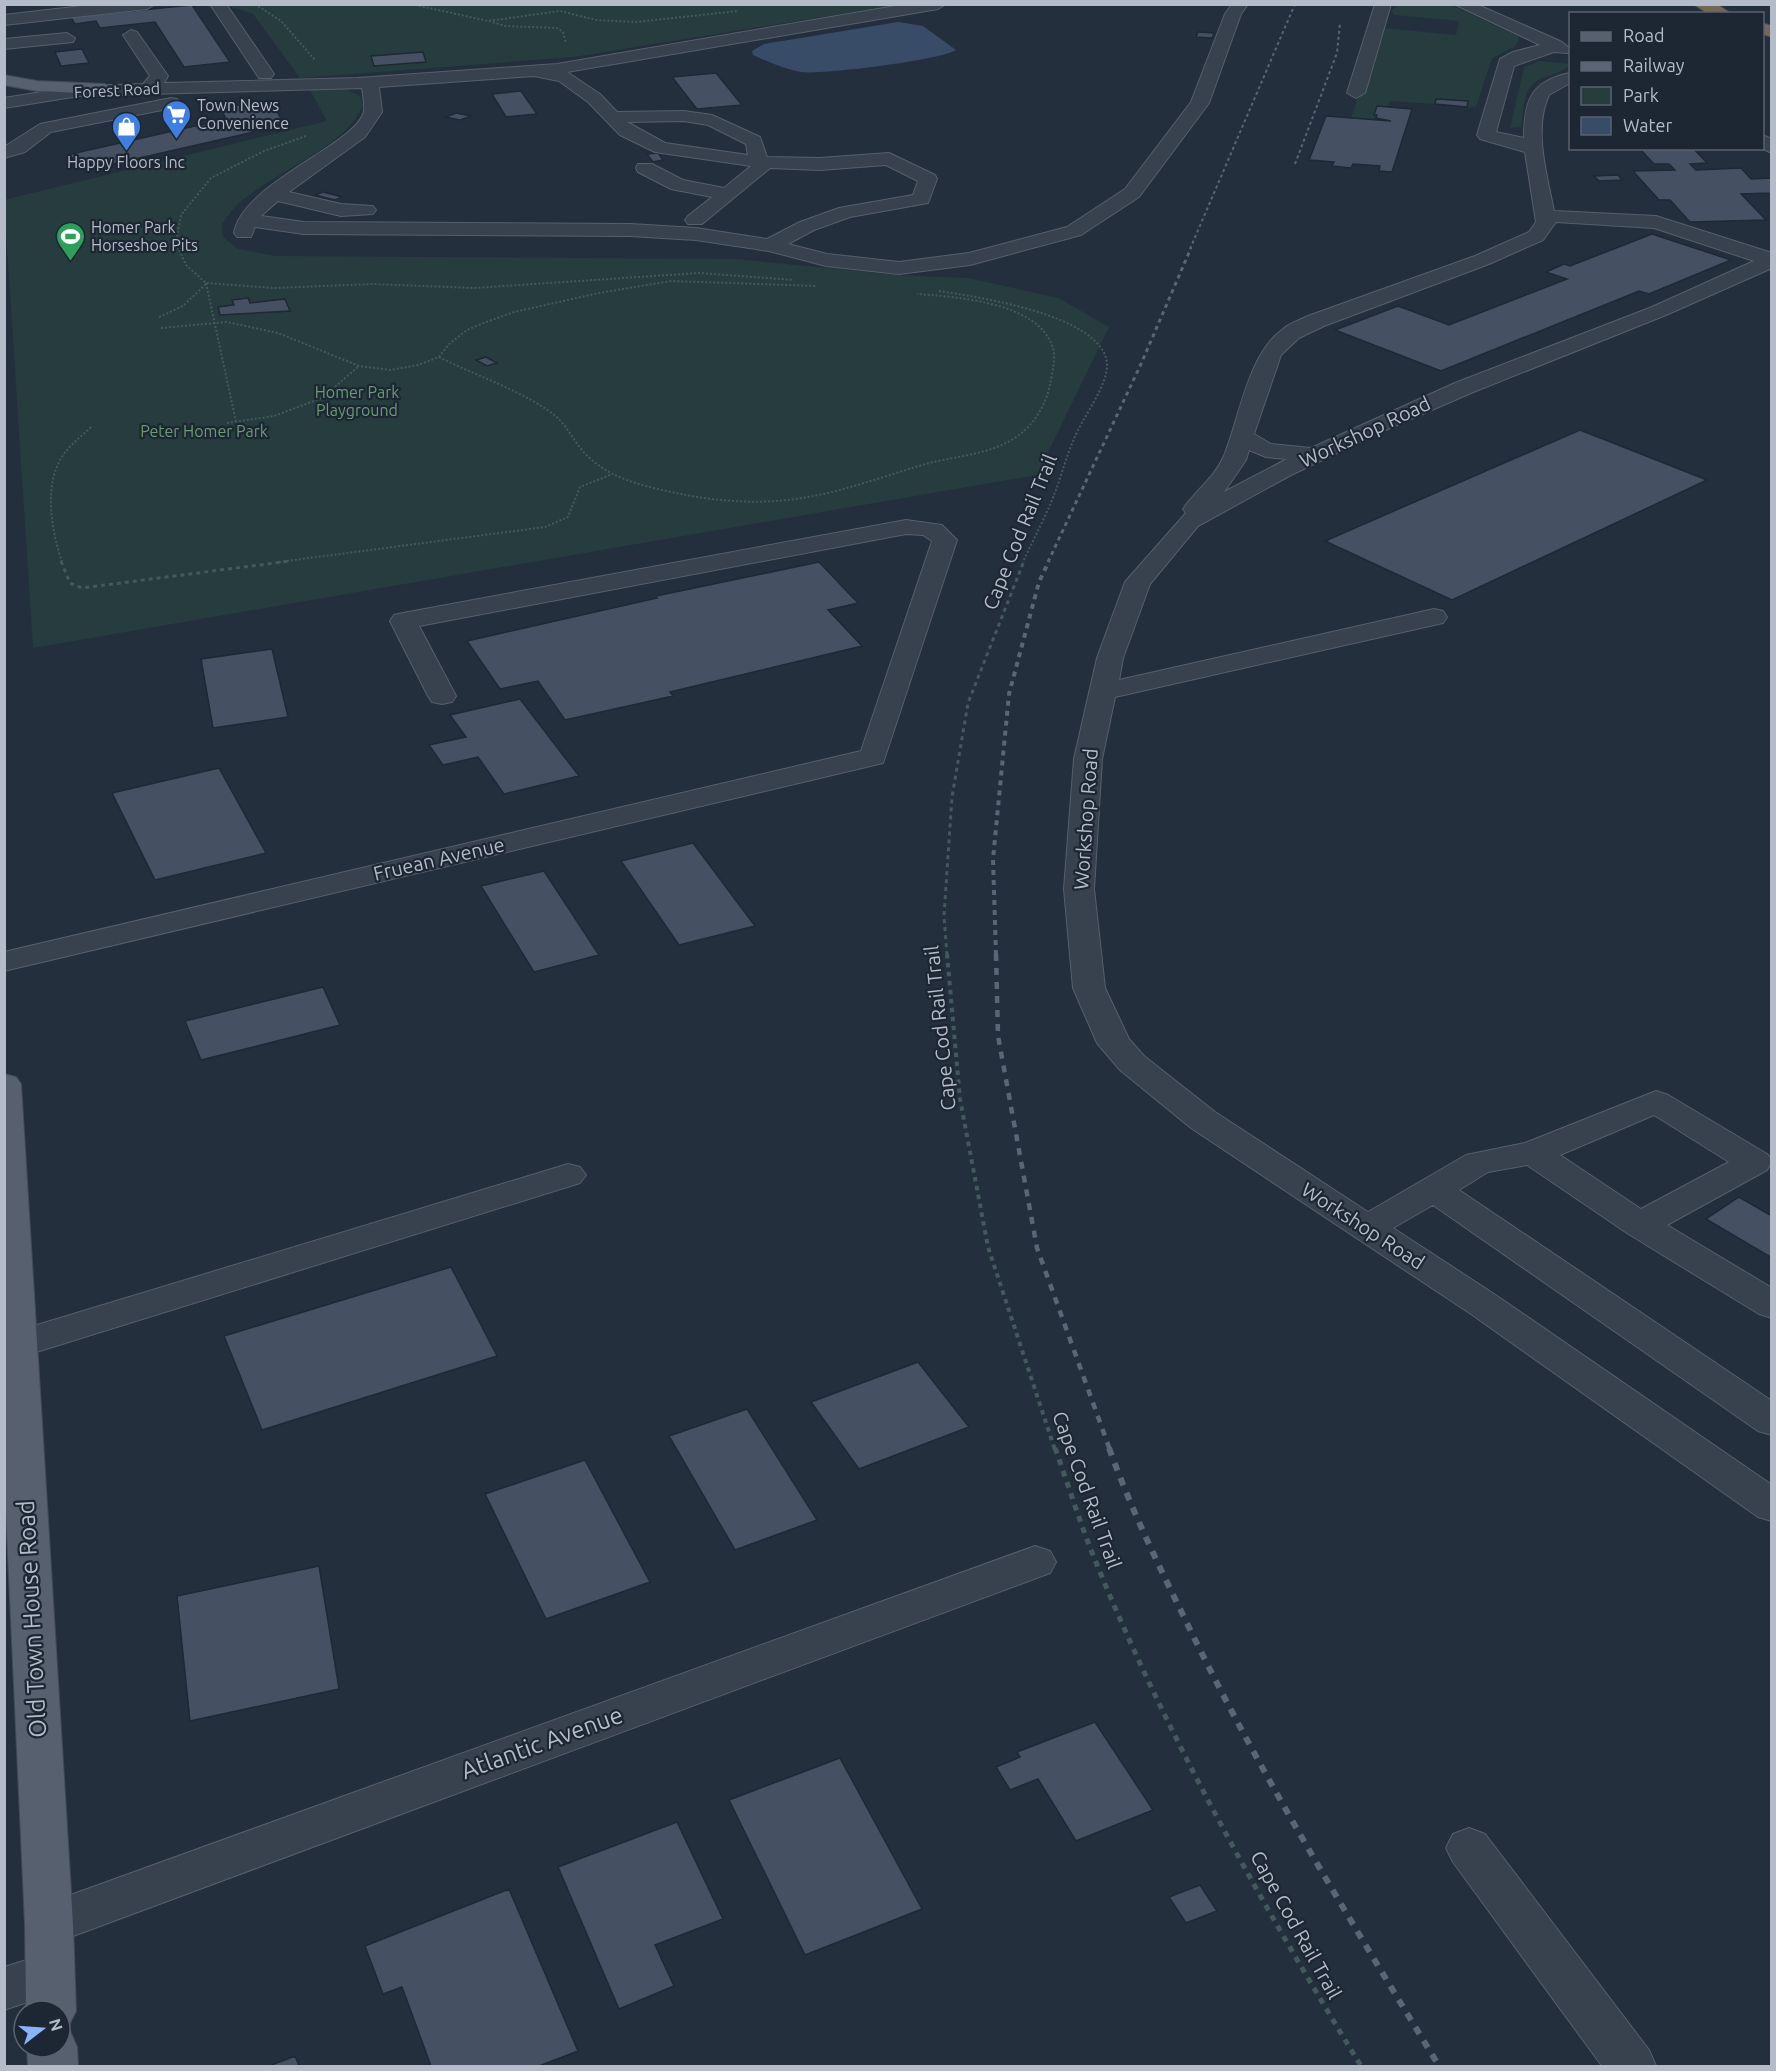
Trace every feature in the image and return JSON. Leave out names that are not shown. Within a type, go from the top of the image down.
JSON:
[{"type":"highway","points":[[1701,4],[1719,12]]},
{"type":"main road","points":[[4,81],[37,86],[105,89]]},
{"type":"main road","name":"Old Town House Road","points":[[4,1084],[17,1345],[17,1567],[49,1924],[50,1993]]},
{"type":"street","points":[[4,20],[147,4]]},
{"type":"street","points":[[218,4],[262,80]]},
{"type":"street","points":[[526,72],[575,66],[938,4]]},
{"type":"street","points":[[274,194],[341,210],[664,212],[696,227],[826,260],[900,268],[970,259],[1074,231],[1132,193],[1200,103],[1233,14],[1240,4]]},
{"type":"street","points":[[1356,93],[1383,4]]},
{"type":"street","points":[[1462,4],[1563,49]]},
{"type":"street","points":[[131,34],[154,82],[179,73],[262,80]]},
{"type":"street","points":[[4,44],[68,38]]},
{"type":"street","points":[[1534,149],[1518,142],[1486,135],[1506,63],[1519,56],[1563,49]]},
{"type":"street","points":[[526,72],[564,76],[594,98],[629,139],[661,148],[760,162],[820,164],[888,159],[928,179],[921,199],[846,212],[807,226],[770,245]]},
{"type":"street","name":"Forest Road","points":[[4,103],[51,94],[154,82],[184,94],[262,80],[281,85],[303,85],[526,72]]},
{"type":"street","points":[[1189,521],[1196,508],[1225,475],[1242,437],[1271,353],[1291,333],[1326,317],[1482,260],[1536,236],[1546,222],[1533,132],[1541,93],[1554,84],[1569,78]]},
{"type":"street","points":[[370,82],[373,112],[359,133],[309,166],[274,194],[246,220],[243,234],[276,244],[335,247],[674,249],[693,240],[696,227],[727,194],[760,168],[754,141],[712,120],[684,116],[612,117]]},
{"type":"street","points":[[4,153],[25,147],[36,132],[46,128],[184,94],[267,97],[277,93],[281,85]]},
{"type":"street","points":[[645,168],[678,185],[727,194]]},
{"type":"street","points":[[1545,216],[1656,222],[1772,260]]},
{"type":"street","name":"Workshop Road","points":[[1772,260],[1659,311],[1453,392],[1282,471],[1189,521],[1138,582],[1110,658],[1099,699],[1088,759],[1079,889],[1089,988],[1101,1018],[1114,1043],[1158,1086],[1277,1171],[1484,1305],[1772,1506]]},
{"type":"street","points":[[1242,437],[1266,450],[1317,455]]},
{"type":"street","name":"Fruean Avenue","points":[[4,962],[873,756],[945,540],[938,533],[921,526],[866,534],[402,621],[442,696]]},
{"type":"street","points":[[1099,699],[1434,617]]},
{"type":"street","points":[[1367,1228],[1478,1163],[1533,1153],[1656,1102],[1755,1162],[1640,1225]]},
{"type":"street","points":[[1533,1153],[1640,1225],[1772,1305]]},
{"type":"street","points":[[17,1345],[568,1175]]},
{"type":"street","points":[[1435,1190],[1772,1421]]},
{"type":"street","name":"Atlantic Avenue","points":[[49,1924],[1035,1562]]},
{"type":"street","points":[[1469,1848],[1631,2067]]},
{"type":"street","points":[[4,1989],[50,1993]]},
{"type":"path","points":[[255,4],[268,10],[281,21],[317,62]]},
{"type":"path","points":[[411,4],[504,26],[561,29],[575,66]]},
{"type":"path","points":[[488,21],[560,11],[596,20],[636,22],[742,10]]},
{"type":"path","points":[[159,317],[183,306],[207,283],[274,288],[373,284],[474,288],[699,273],[819,282]]},
{"type":"path","points":[[161,328],[226,322],[278,333],[359,366],[390,370],[418,365],[439,357],[449,344],[467,330],[486,322],[514,312],[599,293],[671,281],[691,280],[823,287]]},
{"type":"path","points":[[207,283],[213,323],[236,422]]},
{"type":"path","name":"Cape Cod Rail Trail","points":[[610,475],[646,486],[730,501],[794,500],[831,493],[1012,440],[1040,412],[1051,386],[1054,350],[1048,336],[1037,325],[996,306],[965,298],[910,290],[961,293],[1049,315],[1074,326],[1100,345],[1107,363],[1105,377],[1074,438],[1054,495],[1018,571],[968,703],[952,796],[944,916],[960,1099],[988,1247],[1034,1390],[1093,1555],[1197,1778],[1301,1968],[1361,2067]]},
{"type":"path","points":[[439,357],[533,401],[554,415],[570,430],[591,461],[610,475]]},
{"type":"path","points":[[227,423],[274,416],[322,398],[359,366]]},
{"type":"path","points":[[91,428],[59,460],[50,498],[63,568],[70,584],[82,588],[545,527],[566,521],[574,511],[575,496],[580,487],[610,475]]},
{"type":"green space","points":[[1400,4],[1451,5],[1518,36],[1519,41],[1514,47],[1492,58],[1476,107],[1468,108],[1468,101],[1437,99],[1435,104],[1391,101],[1387,107],[1377,106],[1374,115],[1377,115],[1373,120],[1351,118],[1379,33],[1383,28],[1456,35],[1459,21],[1395,15],[1391,11]]},
{"type":"green space","points":[[225,5],[896,5],[574,57],[300,78],[253,14]]},
{"type":"green space","points":[[1539,61],[1569,64],[1566,68],[1533,84],[1526,98],[1521,127],[1510,128],[1524,67]]},
{"type":"green space","name":"Peter Homer Park","points":[[346,89],[360,96],[363,106],[354,121],[324,147],[250,194],[236,206],[222,224],[223,237],[238,249],[276,256],[735,259],[898,275],[968,278],[1058,298],[1109,327],[1037,475],[33,648],[4,200],[327,121],[310,90]]},
{"type":"water","points":[[898,22],[923,26],[956,50],[905,62],[812,72],[801,72],[777,65],[753,55],[752,51],[764,44]]},
{"type":"building","points":[[192,5],[230,62],[184,67],[155,22],[100,28],[96,21],[75,24],[71,17]]},
{"type":"building","points":[[1198,32],[1214,33],[1212,38],[1196,37]]},
{"type":"building","points":[[82,49],[89,63],[61,66],[55,52]]},
{"type":"building","points":[[423,52],[426,62],[374,66],[371,56]]},
{"type":"building","points":[[716,73],[742,105],[697,109],[672,77]]},
{"type":"building","points":[[521,91],[537,114],[506,117],[492,94]]},
{"type":"building","points":[[1436,99],[1468,101],[1467,107],[1435,104]]},
{"type":"building","points":[[271,101],[284,124],[247,128],[254,132],[91,169],[67,155],[226,119],[220,107]]},
{"type":"building","points":[[1377,106],[1412,109],[1392,172],[1379,171],[1380,166],[1353,164],[1351,168],[1332,166],[1334,162],[1309,160],[1326,116],[1391,121],[1376,118],[1377,115],[1374,115]]},
{"type":"building","points":[[456,113],[471,116],[460,120],[446,117]]},
{"type":"building","points":[[1641,150],[1695,150],[1707,163],[1690,164],[1696,170],[1741,168],[1751,179],[1772,178],[1772,193],[1741,194],[1766,220],[1690,222],[1670,200],[1659,200],[1633,171],[1675,170],[1669,164],[1654,164]]},
{"type":"building","points":[[658,153],[663,160],[653,162],[647,154]]},
{"type":"building","points":[[1618,175],[1622,180],[1599,181],[1594,176]]},
{"type":"building","points":[[323,192],[342,197],[335,200],[315,195]]},
{"type":"building","points":[[1652,234],[1731,260],[1649,294],[1639,291],[1441,371],[1335,330],[1398,306],[1449,325],[1567,279],[1546,272],[1564,264],[1570,266]]},
{"type":"building","points":[[248,298],[250,303],[285,299],[290,311],[220,315],[218,307],[234,305],[232,300]]},
{"type":"building","points":[[486,357],[497,363],[487,366],[476,360]]},
{"type":"building","points":[[1580,430],[1707,480],[1452,600],[1325,541]]},
{"type":"building","points":[[819,562],[858,603],[828,610],[862,646],[670,692],[673,696],[565,720],[538,681],[500,689],[467,641],[657,598],[656,596]]},
{"type":"building","points":[[272,649],[288,717],[213,728],[201,659]]},
{"type":"building","points":[[520,699],[579,776],[504,794],[478,757],[443,765],[429,745],[466,737],[450,715]]},
{"type":"building","points":[[219,768],[266,853],[155,880],[112,793]]},
{"type":"building","points":[[693,843],[755,926],[679,945],[621,861]]},
{"type":"building","points":[[544,871],[599,955],[534,972],[481,886]]},
{"type":"building","points":[[323,987],[340,1025],[201,1060],[185,1021]]},
{"type":"building","points":[[1739,1197],[1772,1216],[1772,1258],[1706,1219]]},
{"type":"building","points":[[451,1267],[497,1356],[262,1430],[224,1336]]},
{"type":"building","points":[[918,1362],[969,1427],[859,1469],[811,1402]]},
{"type":"building","points":[[747,1409],[817,1520],[735,1550],[669,1436]]},
{"type":"building","points":[[585,1460],[650,1582],[546,1619],[485,1494]]},
{"type":"building","points":[[319,1566],[339,1689],[190,1721],[177,1596]]},
{"type":"building","points":[[1095,1722],[1153,1810],[1076,1841],[1038,1779],[1010,1790],[996,1767],[1020,1757],[1017,1752]]},
{"type":"building","points":[[840,1758],[922,1909],[805,1955],[729,1800]]},
{"type":"building","points":[[677,1822],[723,1919],[655,1945],[674,1986],[619,2009],[558,1867]]},
{"type":"building","points":[[1200,1885],[1217,1911],[1186,1923],[1169,1897]]},
{"type":"building","points":[[509,1889],[578,2051],[539,2066],[431,2066],[402,1987],[383,1994],[365,1946]]},
{"type":"building","points":[[295,2056],[299,2066],[269,2066]]},
{"type":"railway","points":[[1190,249],[1295,4]]},
{"type":"railway","points":[[1295,164],[1337,53],[1340,23]]},
{"type":"railway","points":[[1048,562],[1141,364],[1191,248]]},
{"type":"railway","points":[[996,955],[993,859],[1009,694],[1039,582],[1049,561]]},
{"type":"railway","points":[[996,954],[998,1036],[1037,1248],[1110,1450]]},
{"type":"railway","points":[[1109,1448],[1153,1553],[1242,1730],[1305,1844],[1439,2066]]},
{"type":"place","name":"Town News Convenience","points":[[176,140]]},
{"type":"place","name":"Happy Floors Inc","points":[[126,152]]},
{"type":"place","name":"Homer Park Horseshoe Pits","points":[[70,262]]},
{"type":"park label","name":"Homer Park Playground","points":[[357,401]]}]
